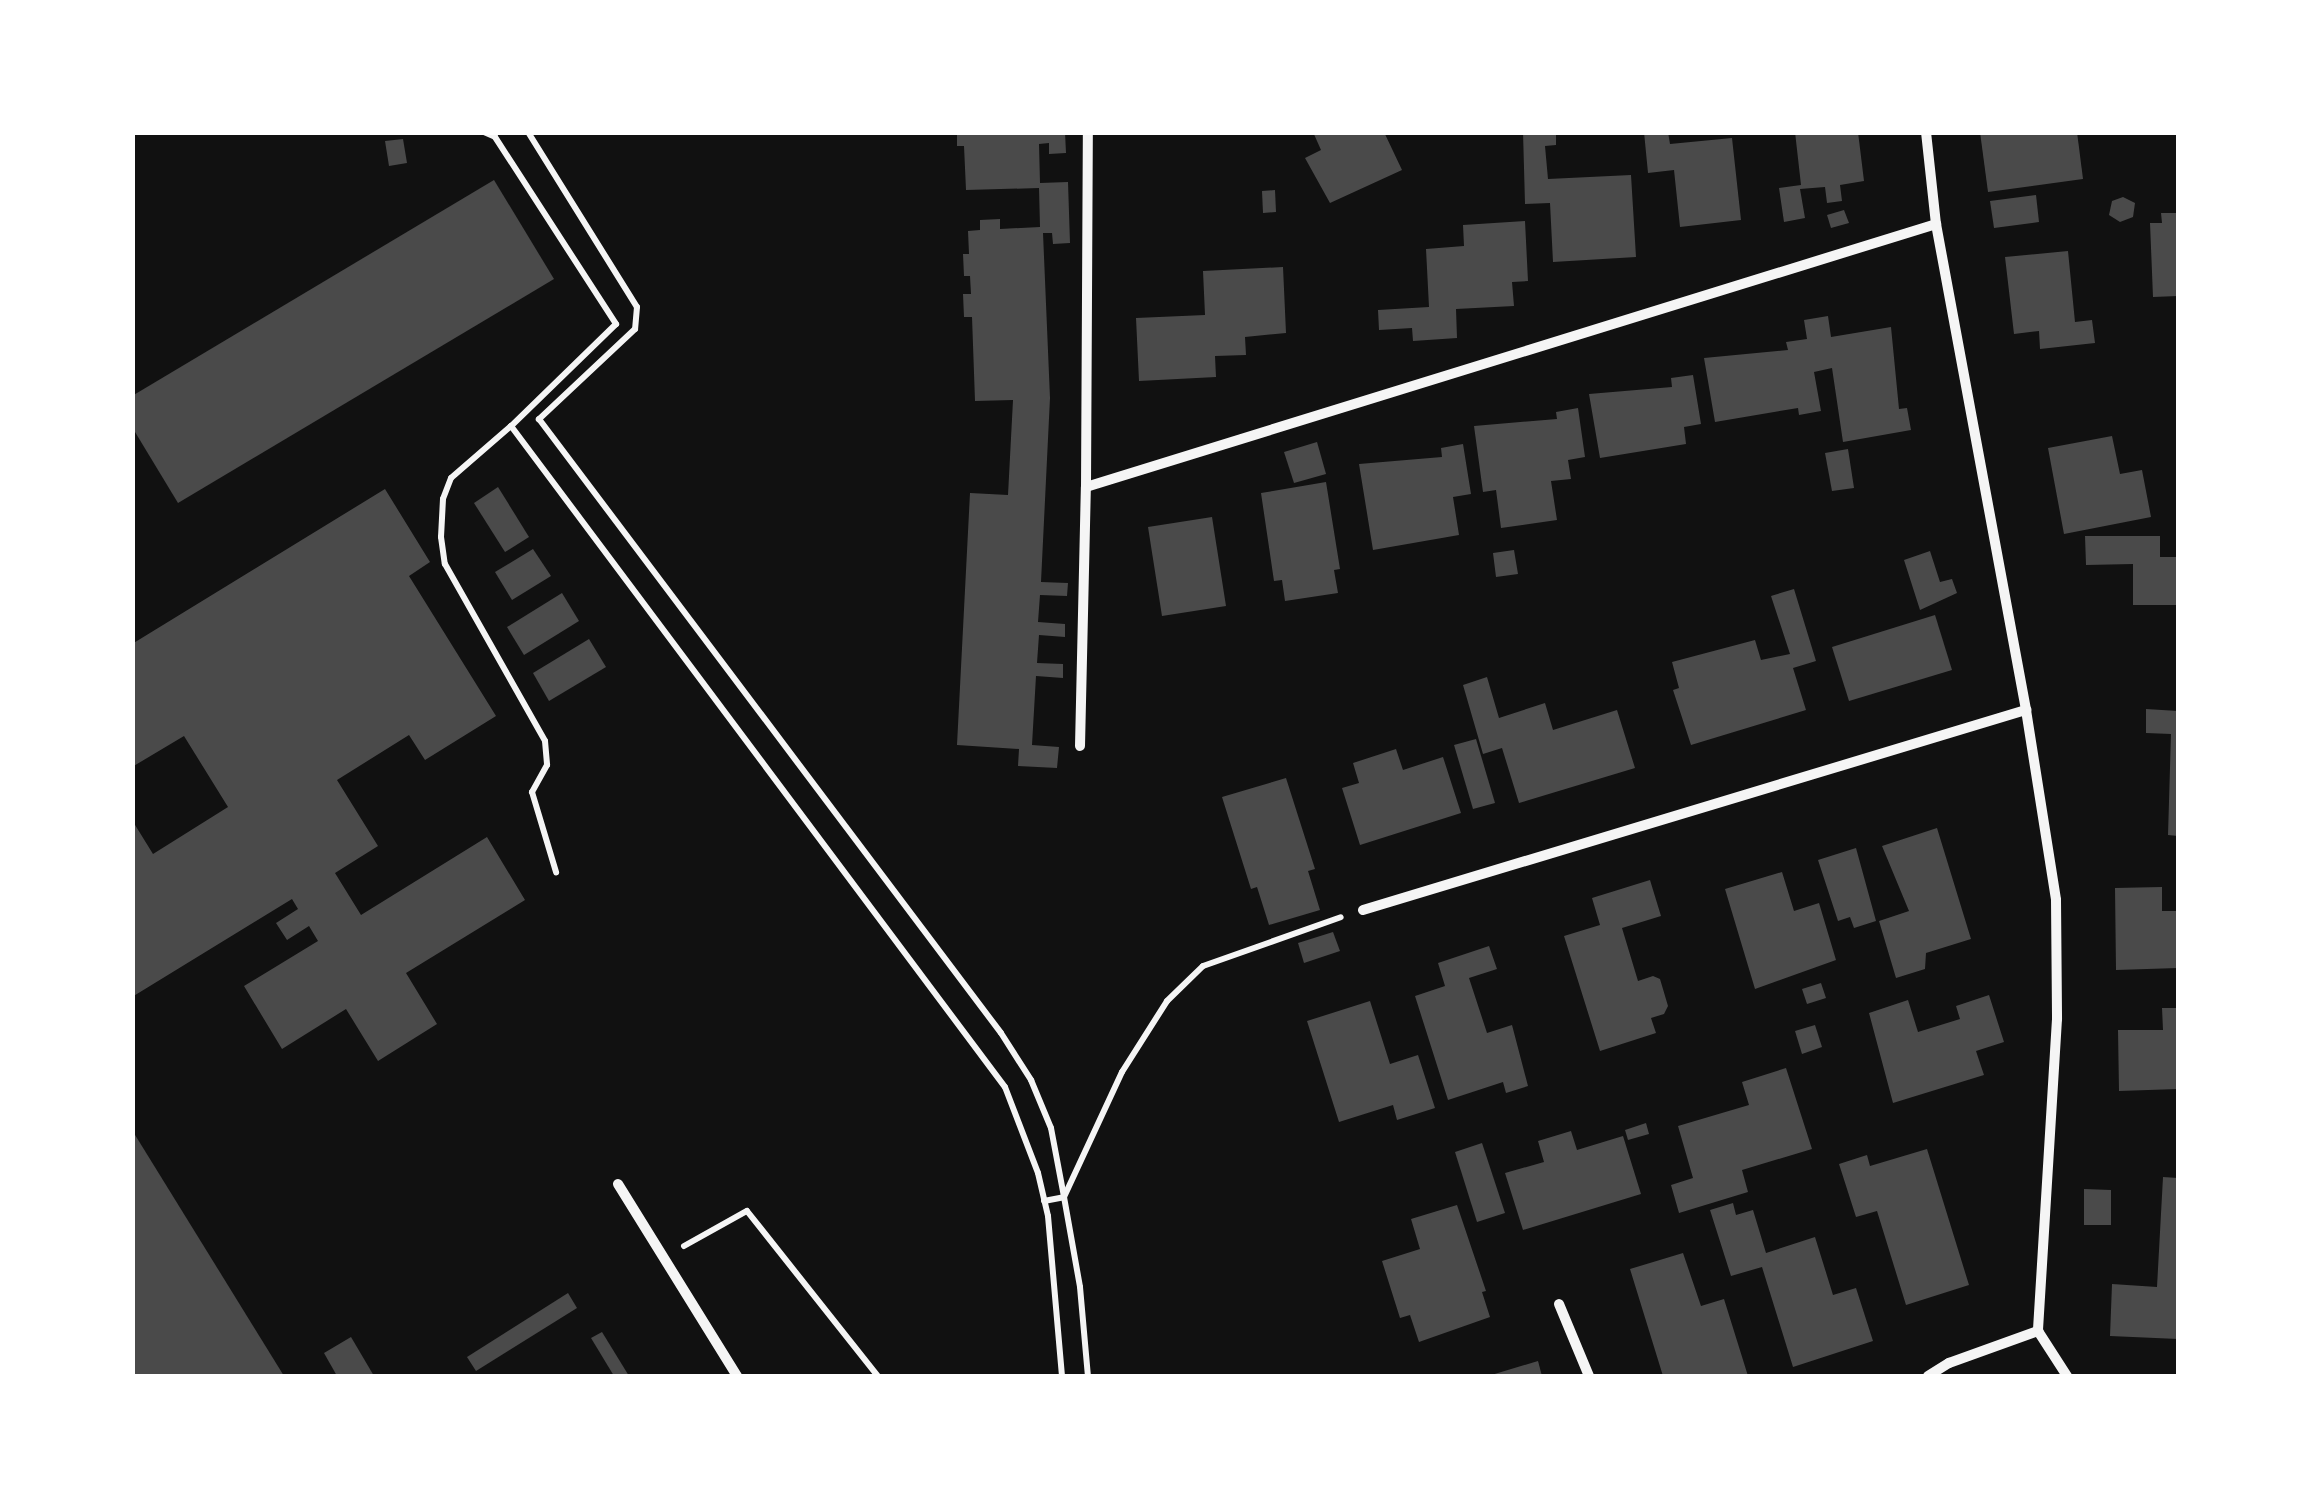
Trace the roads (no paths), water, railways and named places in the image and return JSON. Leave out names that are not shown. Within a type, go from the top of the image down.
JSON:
[{"type":"street","points":[[1080,746],[1088,132]]},
{"type":"street","points":[[1926,132],[1936,224],[2026,710],[2056,900],[2057,1019],[2038,1331],[2067,1376]]},
{"type":"street","points":[[1086,486],[1936,224]]},
{"type":"street","points":[[1362,910],[2026,710]]},
{"type":"street","points":[[618,1184],[737,1376]]},
{"type":"street","points":[[1559,1304],[1589,1376]]},
{"type":"street","points":[[1928,1376],[1949,1363],[2038,1331]]}]
